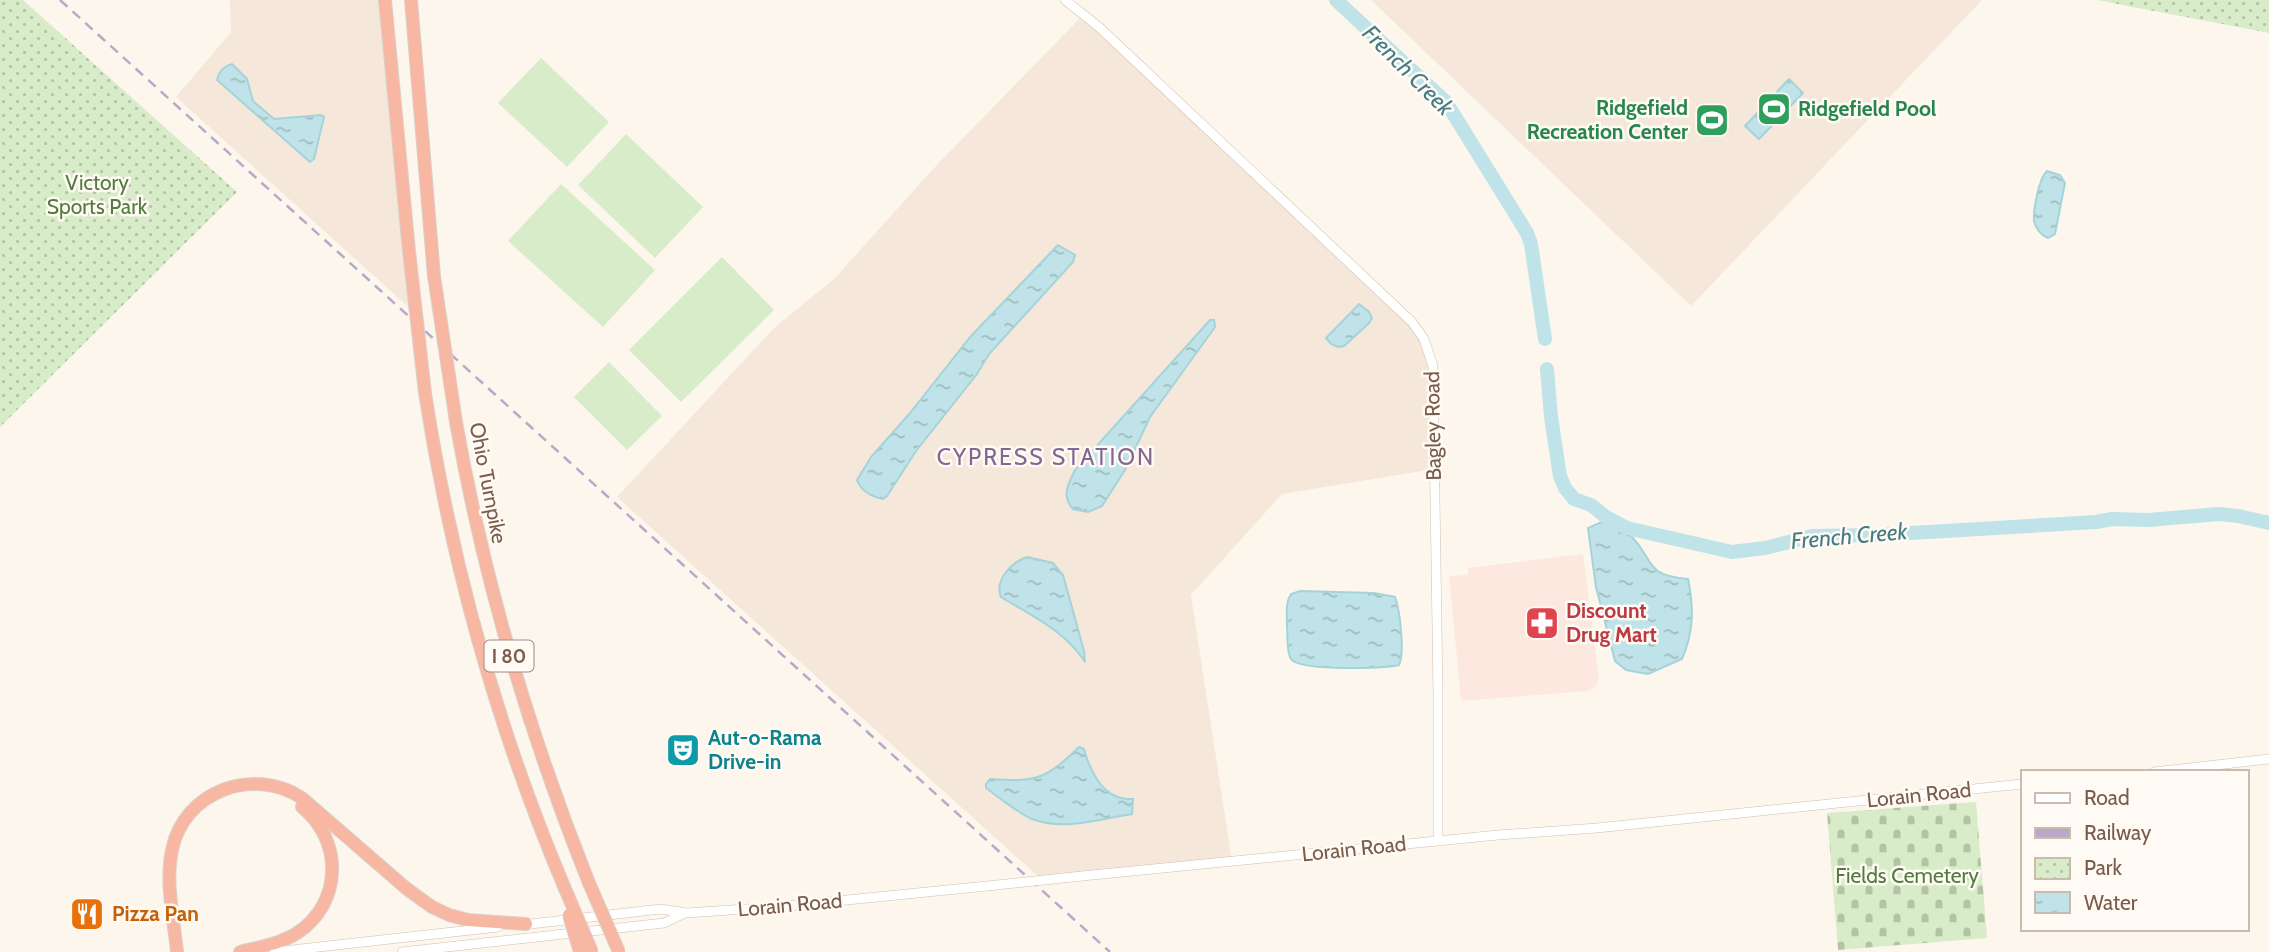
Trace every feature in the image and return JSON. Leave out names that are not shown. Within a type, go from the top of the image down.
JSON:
[{"type":"highway","name":"I 80","points":[[385,0],[425,393],[445,500],[475,628],[507,734],[561,884]]},
{"type":"highway","name":"Ohio Turnpike","points":[[411,0],[434,276],[456,422],[478,534],[508,651],[548,775],[589,883],[620,952]]},
{"type":"highway","points":[[182,952],[177,930],[170,859],[179,829],[192,810],[211,795],[228,787],[254,783],[280,786],[302,797],[407,889],[432,907],[468,920],[526,925]]},
{"type":"highway","points":[[177,952],[178,862],[181,843],[194,820],[212,804],[233,794],[253,790],[277,793],[304,808],[323,830],[332,861],[330,888],[317,915],[300,931],[282,941],[240,952]]},
{"type":"highway","points":[[561,884],[580,952]]},
{"type":"highway","points":[[561,884],[592,952]]},
{"type":"street","name":"Bagley Road","points":[[1065,0],[1099,27],[1412,321],[1424,339],[1433,366],[1438,841]]},
{"type":"street","points":[[2172,770],[2269,759]]},
{"type":"street","name":"Lorain Road","points":[[274,952],[661,909],[686,913],[777,907],[2021,784]]},
{"type":"street","name":"Lorain Road","points":[[402,952],[664,923],[686,913]]},
{"type":"street","points":[[491,927],[493,942]]},
{"type":"shaded area","points":[[230,0],[385,0],[415,313],[176,97],[231,32]]},
{"type":"shaded area","points":[[1371,0],[1982,0],[1691,306]]},
{"type":"shaded area","name":"CYPRESS STATION","points":[[1084,14],[1412,322],[1430,352],[1434,469],[1282,494],[1191,595],[1232,861],[1042,880],[617,497],[774,328],[834,279],[934,168]]},
{"type":"shaded area","points":[[1583,554],[1599,679],[1595,687],[1587,691],[1461,701],[1449,576],[1468,575],[1468,568]]},
{"type":"green space","name":"Victory Sports Park","points":[[0,0],[23,0],[237,192],[0,427]]},
{"type":"green space","points":[[2097,0],[2269,0],[2269,33]]},
{"type":"green space","points":[[541,58],[609,122],[567,167],[498,103]]},
{"type":"green space","points":[[626,134],[703,207],[655,258],[578,185]]},
{"type":"green space","points":[[561,184],[655,270],[603,327],[508,241]]},
{"type":"green space","points":[[722,257],[774,310],[681,402],[629,350]]},
{"type":"green space","points":[[609,362],[662,416],[627,450],[574,397]]},
{"type":"green space","name":"Fields Cemetery","points":[[1976,802],[1987,938],[1838,950],[1827,813]]},
{"type":"water","points":[[232,64],[247,79],[253,101],[274,119],[321,115],[324,117],[314,159],[310,162],[217,80],[222,69]]},
{"type":"water","name":"Ridgefield Pool","points":[[1789,79],[1803,93],[1759,139],[1745,126]]},
{"type":"water","points":[[2047,171],[2060,175],[2065,183],[2055,234],[2048,238],[2039,231],[2034,221],[2037,194]]},
{"type":"water","points":[[1058,245],[1075,255],[1073,262],[989,354],[977,374],[916,451],[887,496],[879,498],[864,490],[857,480],[871,457],[971,336]]},
{"type":"water","points":[[1359,304],[1369,312],[1372,318],[1369,323],[1344,346],[1331,344],[1326,338]]},
{"type":"water","points":[[1210,320],[1214,320],[1215,327],[1150,417],[1125,470],[1102,506],[1088,512],[1073,509],[1067,494],[1075,470]]},
{"type":"water","points":[[1606,520],[1629,534],[1656,570],[1673,577],[1688,579],[1692,619],[1682,659],[1648,674],[1626,670],[1615,661],[1596,587],[1588,528]]},
{"type":"water","points":[[1027,557],[1053,563],[1063,575],[1085,662],[1058,633],[1001,597],[999,591],[1002,578],[1016,563]]},
{"type":"water","points":[[1300,591],[1374,593],[1395,597],[1401,631],[1402,651],[1399,665],[1324,667],[1309,666],[1291,659],[1288,647],[1287,605],[1291,594]]},
{"type":"water","points":[[1079,747],[1084,749],[1095,776],[1107,791],[1114,796],[1133,799],[1132,814],[1082,823],[1044,822],[1020,813],[986,788],[990,779],[1019,780],[1039,776],[1057,766]]},
{"type":"waterway","name":"French Creek","points":[[1336,0],[1446,102],[1527,233],[1531,244],[1545,339]]},
{"type":"waterway","name":"French Creek","points":[[1547,369],[1560,476],[1574,499],[1591,505],[1627,528],[1732,552],[1765,548],[1812,536],[1877,535],[2112,519],[2148,520],[2219,514],[2269,523]]},
{"type":"railway","points":[[60,0],[1110,952]]},
{"type":"place","name":"Ridgefield Pool","points":[[1774,109]]},
{"type":"place","name":"Ridgefield Recreation Center","points":[[1712,120]]},
{"type":"place","name":"Discount Drug Mart","points":[[1542,623]]},
{"type":"place","name":"Aut-o-Rama Drive-in","points":[[683,750]]},
{"type":"place","name":"Pizza Pan","points":[[87,914]]},
{"type":"district","name":"CYPRESS STATION","points":[[1046,457]]}]
